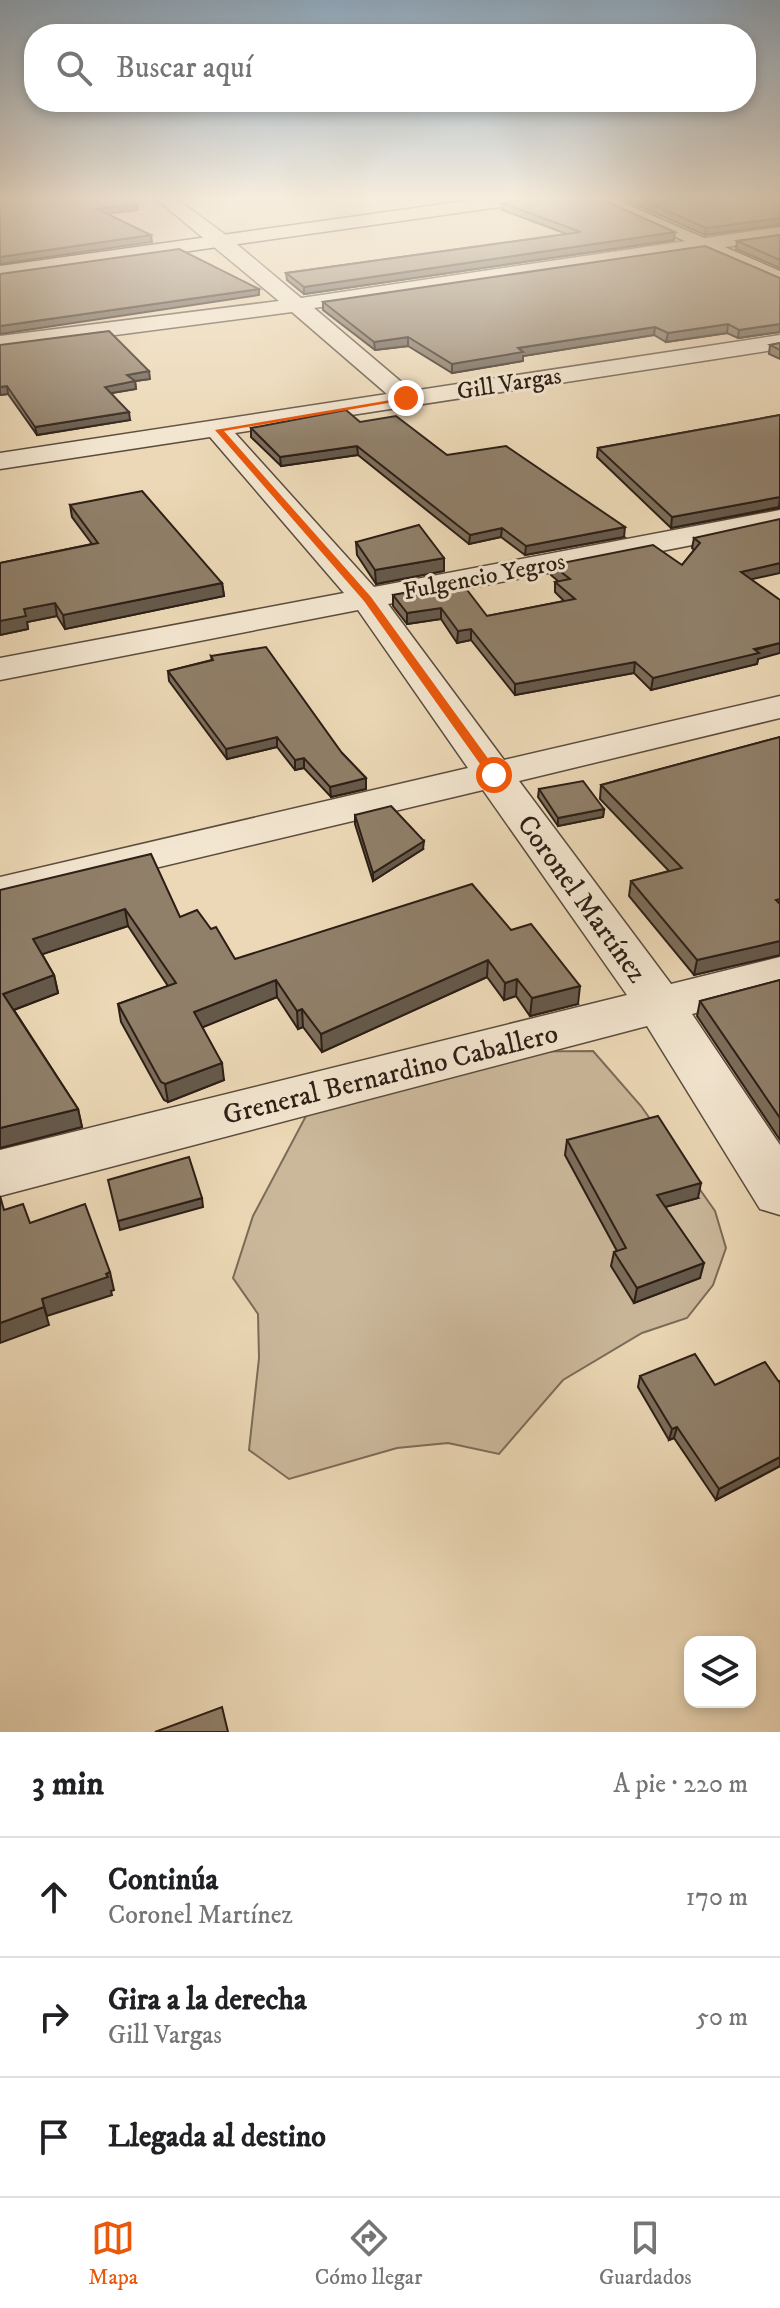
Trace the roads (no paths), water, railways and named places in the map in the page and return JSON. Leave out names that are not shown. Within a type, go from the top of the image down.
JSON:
[{"type":"street","points":[[263,278],[406,398]]},
{"type":"street","points":[[0,343],[481,278]]},
{"type":"street","name":"Gill Vargas","points":[[0,461],[780,342]]},
{"type":"street","name":"Coronel Martínez","points":[[218,430],[367,599],[659,1004],[780,1192]]},
{"type":"street","name":"Fulgencio Yegros","points":[[0,669],[780,519]]},
{"type":"street","points":[[0,891],[780,707]]},
{"type":"street","name":"Greneral Bernardino Caballero","points":[[0,1173],[780,974]]}]
